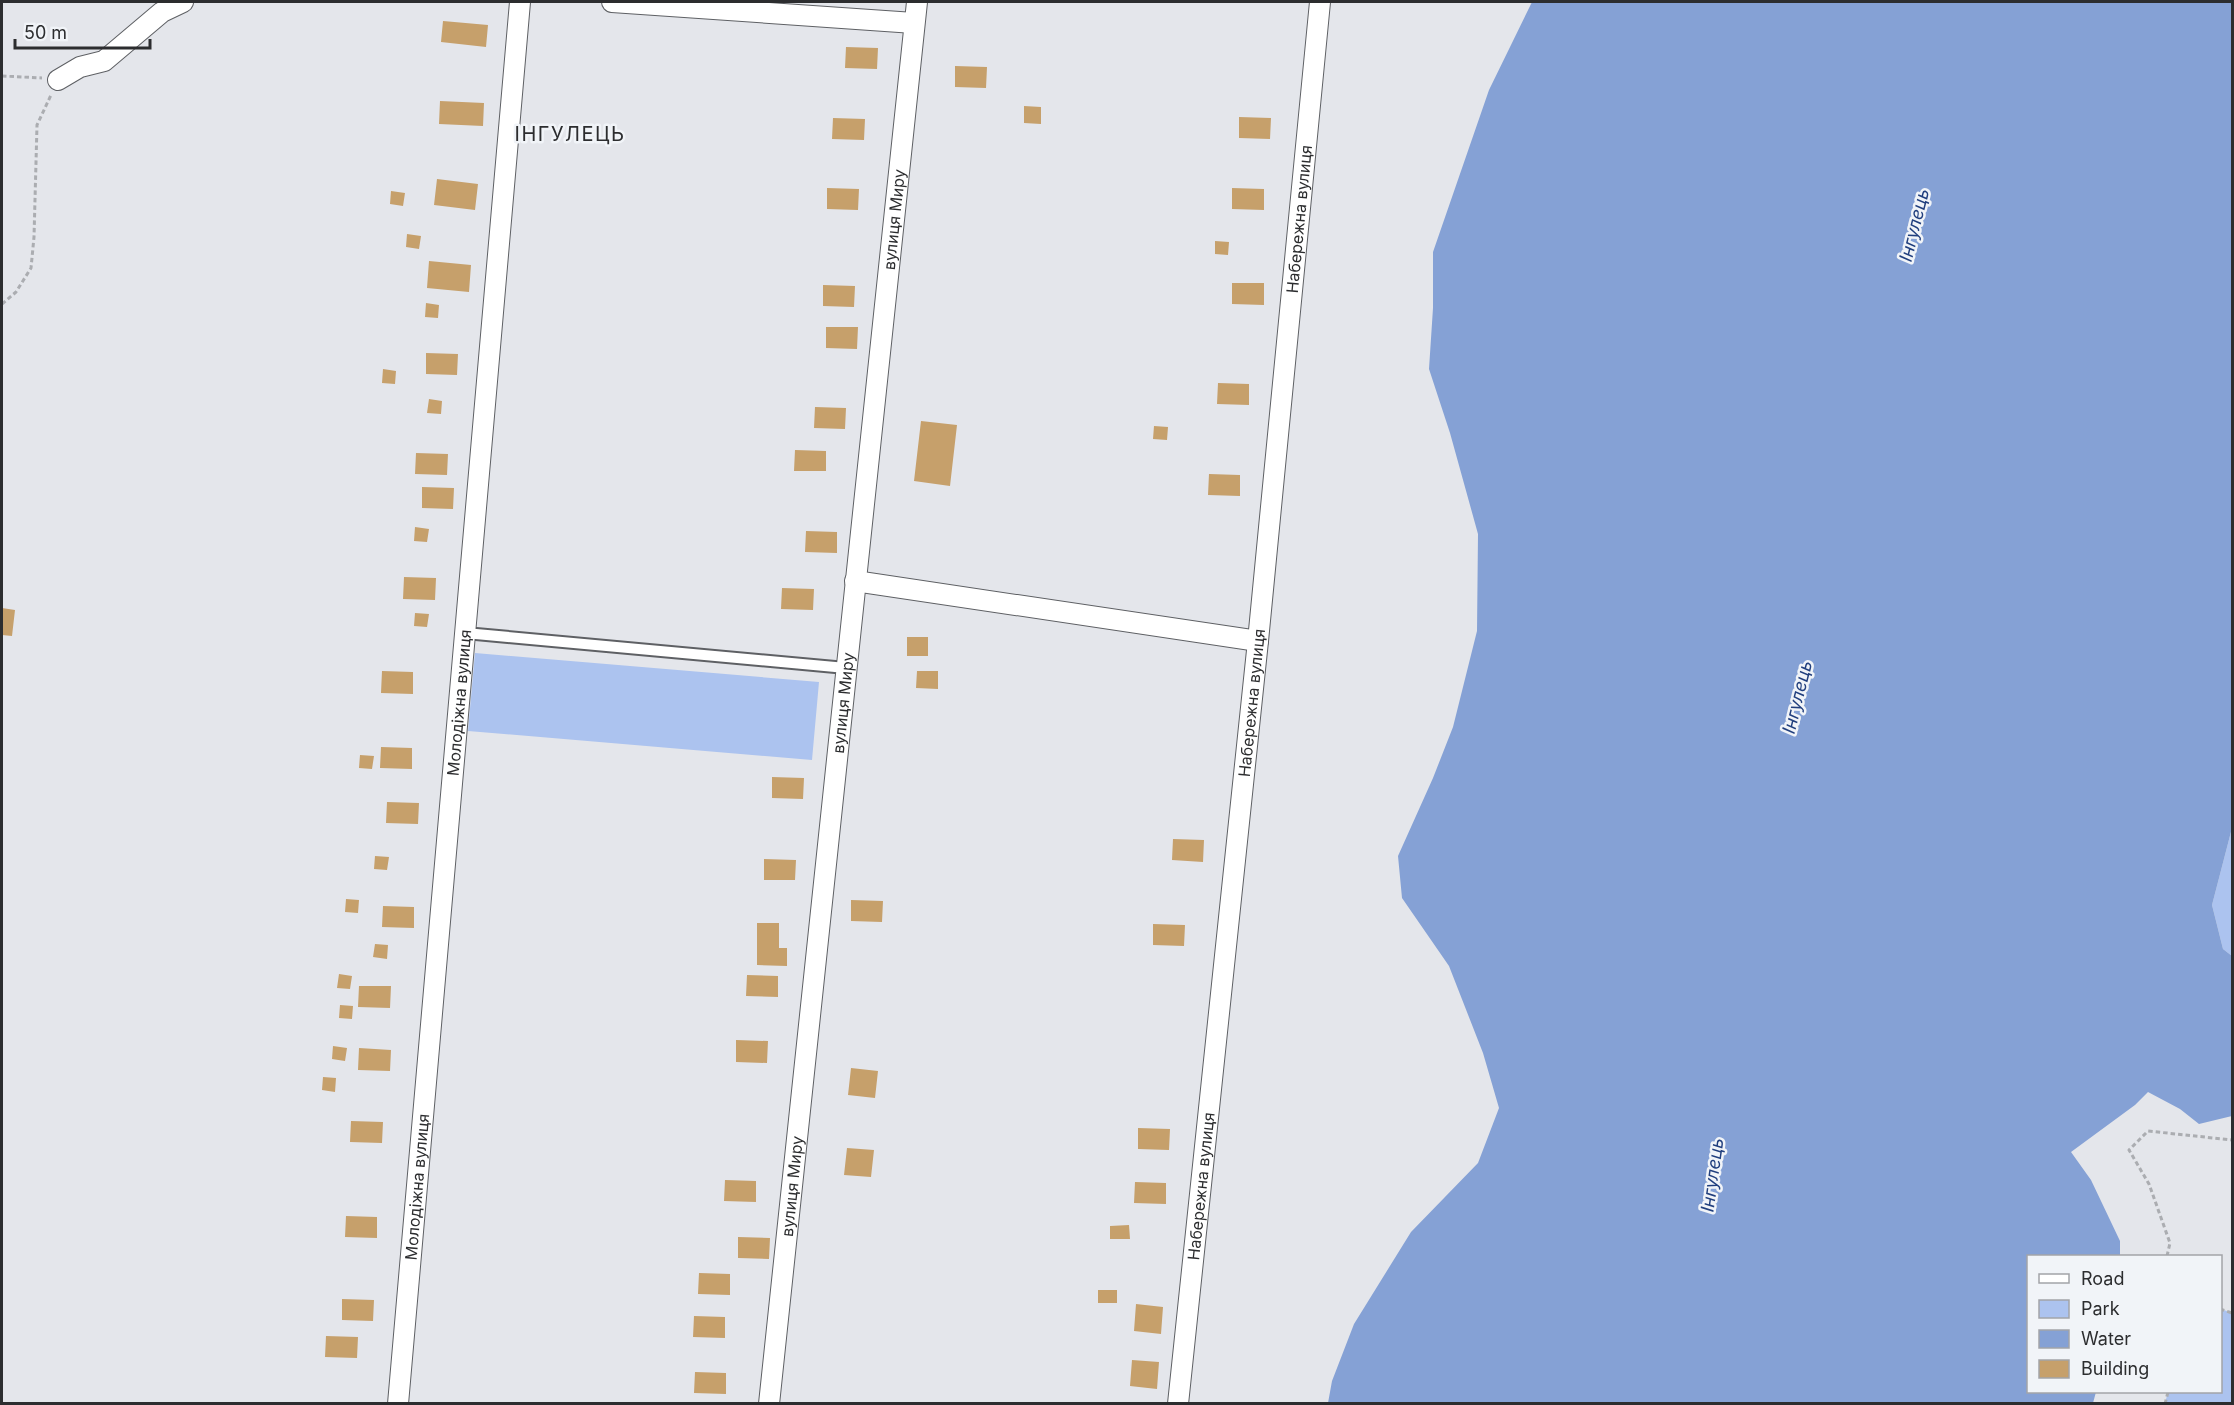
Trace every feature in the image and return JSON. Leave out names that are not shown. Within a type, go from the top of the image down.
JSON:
[{"type":"street","points":[[58,80],[80,67],[104,61],[162,12],[183,2]]},
{"type":"street","name":"Молодіжна вулиця","points":[[398,1404],[520,2]]},
{"type":"street","points":[[612,2],[914,23]]},
{"type":"street","name":"вулиця Миру","points":[[769,1404],[917,2]]},
{"type":"street","name":"Набережна вулиця","points":[[1178,1404],[1258,641],[1320,2]]},
{"type":"street","points":[[855,581],[1258,641]]},
{"type":"lane","points":[[465,633],[846,668]]},
{"type":"path","points":[[2,76],[58,80],[37,125],[31,268],[16,292],[2,304]]},
{"type":"path","points":[[2167,1255],[2170,1243],[2149,1184],[2129,1150],[2148,1131],[2232,1140]]},
{"type":"green space","points":[[475,653],[819,682],[812,760],[468,731]]},
{"type":"green space","points":[[2232,828],[2232,956],[2223,949],[2212,905]]},
{"type":"green space","points":[[2222,1309],[2232,1313],[2232,1403],[2165,1403],[2168,1393],[2222,1393]]},
{"type":"water","name":"Інгулець","points":[[1532,2],[2232,2],[2232,828],[2212,905],[2223,949],[2232,956],[2232,1116],[2199,1124],[2180,1109],[2148,1092],[2135,1105],[2071,1152],[2091,1180],[2120,1241],[2120,1255],[2027,1255],[2027,1393],[2096,1393],[2093,1403],[1328,1403],[1332,1381],[1354,1324],[1411,1232],[1478,1163],[1499,1108],[1483,1053],[1449,966],[1402,898],[1398,856],[1453,727],[1477,631],[1478,534],[1450,433],[1429,369],[1433,308],[1433,252],[1489,90]]},
{"type":"building","points":[[443,21],[488,25],[486,47],[441,42]]},
{"type":"building","points":[[846,47],[878,48],[877,69],[845,68]]},
{"type":"building","points":[[955,66],[987,67],[986,88],[955,87]]},
{"type":"building","points":[[440,101],[484,103],[483,126],[439,124]]},
{"type":"building","points":[[1024,106],[1041,107],[1041,124],[1024,123]]},
{"type":"building","points":[[1239,117],[1271,118],[1270,139],[1239,138]]},
{"type":"building","points":[[833,118],[865,119],[864,140],[832,139]]},
{"type":"building","points":[[437,179],[478,184],[475,210],[434,205]]},
{"type":"building","points":[[827,188],[859,189],[858,210],[827,209]]},
{"type":"building","points":[[1232,188],[1264,189],[1264,210],[1232,209]]},
{"type":"building","points":[[391,191],[405,193],[403,206],[390,204]]},
{"type":"building","points":[[407,234],[421,236],[419,249],[406,247]]},
{"type":"building","points":[[1215,241],[1229,242],[1228,255],[1215,254]]},
{"type":"building","points":[[429,261],[471,265],[469,292],[427,288]]},
{"type":"building","points":[[1232,283],[1264,283],[1264,305],[1232,304]]},
{"type":"building","points":[[823,285],[855,286],[854,307],[823,306]]},
{"type":"building","points":[[426,303],[439,305],[438,318],[425,317]]},
{"type":"building","points":[[826,327],[858,327],[857,349],[826,348]]},
{"type":"building","points":[[426,353],[458,354],[457,375],[426,374]]},
{"type":"building","points":[[383,369],[396,371],[395,384],[382,383]]},
{"type":"building","points":[[1218,383],[1249,384],[1249,405],[1217,404]]},
{"type":"building","points":[[429,399],[442,401],[441,414],[427,413]]},
{"type":"building","points":[[815,407],[846,408],[845,429],[814,428]]},
{"type":"building","points":[[921,421],[957,425],[950,486],[914,481]]},
{"type":"building","points":[[1154,426],[1168,427],[1167,440],[1153,439]]},
{"type":"building","points":[[795,450],[826,451],[826,471],[794,471]]},
{"type":"building","points":[[416,453],[448,454],[447,475],[415,474]]},
{"type":"building","points":[[1209,474],[1240,475],[1240,496],[1208,495]]},
{"type":"building","points":[[422,487],[454,488],[453,509],[422,508]]},
{"type":"building","points":[[415,527],[429,529],[427,542],[414,541]]},
{"type":"building","points":[[806,531],[837,532],[837,553],[805,552]]},
{"type":"building","points":[[404,577],[436,578],[435,600],[403,599]]},
{"type":"building","points":[[782,588],[814,589],[813,610],[781,609]]},
{"type":"building","points":[[2,608],[15,610],[12,636],[2,635]]},
{"type":"building","points":[[415,613],[429,614],[427,627],[414,626]]},
{"type":"building","points":[[907,637],[928,637],[928,656],[907,656]]},
{"type":"building","points":[[382,671],[413,672],[413,694],[381,693]]},
{"type":"building","points":[[917,671],[938,671],[938,689],[916,688]]},
{"type":"building","points":[[381,747],[412,748],[412,769],[380,768]]},
{"type":"building","points":[[360,755],[374,756],[372,769],[359,768]]},
{"type":"building","points":[[772,777],[804,778],[803,799],[772,798]]},
{"type":"building","points":[[387,802],[419,803],[418,824],[386,823]]},
{"type":"building","points":[[1173,839],[1204,840],[1203,862],[1172,860]]},
{"type":"building","points":[[375,856],[389,857],[387,870],[374,869]]},
{"type":"building","points":[[764,859],[796,860],[795,880],[764,880]]},
{"type":"building","points":[[346,899],[359,900],[358,913],[345,912]]},
{"type":"building","points":[[851,900],[883,901],[882,922],[851,921]]},
{"type":"building","points":[[383,906],[414,907],[414,928],[382,927]]},
{"type":"building","points":[[757,923],[779,923],[779,948],[787,948],[787,966],[757,965]]},
{"type":"building","points":[[1153,924],[1185,925],[1184,946],[1153,945]]},
{"type":"building","points":[[375,944],[388,945],[387,959],[373,957]]},
{"type":"building","points":[[339,974],[352,976],[350,989],[337,988]]},
{"type":"building","points":[[747,975],[778,976],[778,997],[746,996]]},
{"type":"building","points":[[359,986],[391,986],[390,1008],[358,1007]]},
{"type":"building","points":[[340,1005],[353,1006],[352,1019],[339,1018]]},
{"type":"building","points":[[736,1040],[768,1041],[767,1063],[736,1062]]},
{"type":"building","points":[[333,1046],[347,1048],[345,1061],[332,1059]]},
{"type":"building","points":[[359,1048],[391,1050],[390,1071],[358,1070]]},
{"type":"building","points":[[851,1068],[878,1071],[875,1098],[848,1095]]},
{"type":"building","points":[[323,1077],[336,1078],[335,1092],[322,1090]]},
{"type":"building","points":[[351,1121],[383,1122],[382,1143],[350,1142]]},
{"type":"building","points":[[1138,1128],[1170,1129],[1169,1150],[1138,1149]]},
{"type":"building","points":[[847,1148],[874,1150],[871,1177],[844,1175]]},
{"type":"building","points":[[725,1180],[756,1181],[756,1202],[724,1201]]},
{"type":"building","points":[[1135,1182],[1166,1183],[1166,1204],[1134,1203]]},
{"type":"building","points":[[346,1216],[377,1217],[377,1238],[345,1237]]},
{"type":"building","points":[[1129,1225],[1130,1239],[1110,1239],[1110,1226]]},
{"type":"building","points":[[738,1237],[770,1238],[769,1259],[738,1258]]},
{"type":"building","points":[[699,1273],[730,1274],[730,1295],[698,1294]]},
{"type":"building","points":[[1098,1290],[1117,1290],[1117,1303],[1098,1303]]},
{"type":"building","points":[[342,1299],[374,1300],[373,1321],[342,1320]]},
{"type":"building","points":[[1136,1304],[1163,1307],[1161,1334],[1134,1331]]},
{"type":"building","points":[[694,1316],[725,1317],[725,1338],[693,1337]]},
{"type":"building","points":[[326,1336],[358,1337],[357,1358],[325,1357]]},
{"type":"building","points":[[1132,1360],[1159,1362],[1157,1389],[1130,1386]]},
{"type":"building","points":[[695,1372],[726,1373],[726,1394],[694,1393]]},
{"type":"district","name":"ІНГУЛЕЦЬ","points":[[570,134]]}]
